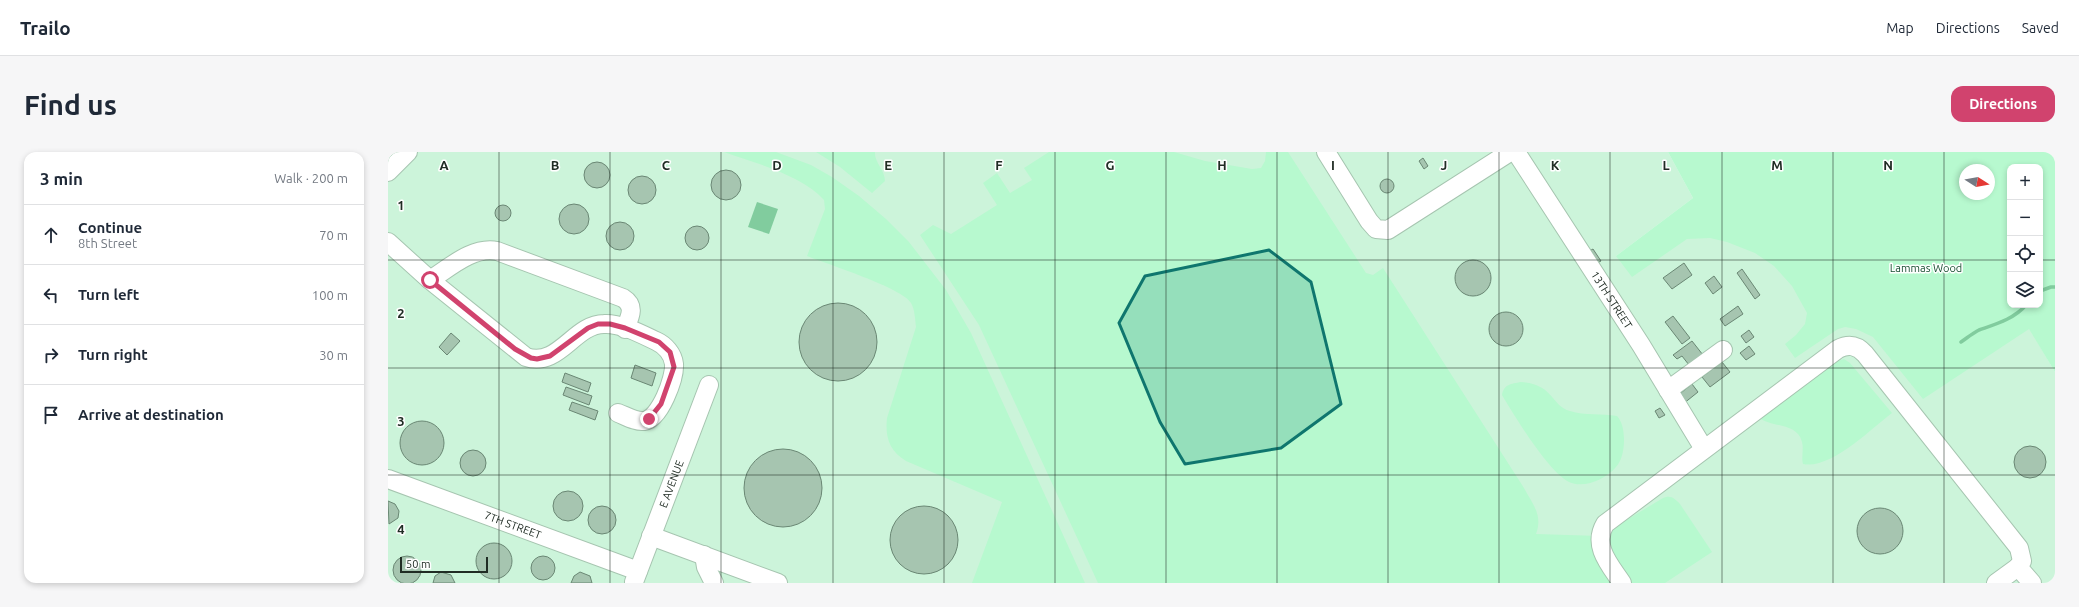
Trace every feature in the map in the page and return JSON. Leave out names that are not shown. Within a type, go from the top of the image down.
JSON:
[{"type":"lane","points":[[388,172],[408,152]]},
{"type":"lane","points":[[1326,152],[1369,221],[1376,229],[1388,230],[1510,152]]},
{"type":"lane","name":"13TH STREET","points":[[1516,152],[1704,449]]},
{"type":"lane","points":[[388,242],[430,280],[515,349],[531,358],[537,359],[550,356],[593,326],[604,324],[625,328],[663,345],[672,357],[674,367],[661,404],[653,416],[644,421],[618,413]]},
{"type":"lane","points":[[430,280],[475,253],[486,250],[497,251],[623,298],[632,308],[625,328]]},
{"type":"lane","points":[[1622,583],[1604,557],[1600,544],[1601,530],[1605,524],[1838,349],[1845,346],[1856,347],[1865,354],[2019,548],[2022,561],[2018,567],[1996,583]]},
{"type":"lane","points":[[1668,390],[1723,350]]},
{"type":"lane","name":"E AVENUE","points":[[636,577],[708,385]]},
{"type":"lane","name":"7TH STREET","points":[[388,479],[636,577]]},
{"type":"lane","points":[[651,536],[778,583]]},
{"type":"lane","points":[[704,555],[706,567],[714,583]]},
{"type":"lane","points":[[2018,567],[2032,583]]},
{"type":"highlighted area","points":[[1269,250],[1311,282],[1341,404],[1281,448],[1185,464],[1160,422],[1119,323],[1145,276]]},
{"type":"shaded area","points":[[388,152],[1668,152],[1693,198],[1616,256],[1687,239],[1753,199],[2029,328],[2055,372],[2055,583],[388,583]]},
{"type":"shaded area","points":[[757,202],[778,209],[769,234],[748,227]]},
{"type":"green space","points":[[724,152],[776,152],[811,165],[832,177],[859,196],[886,219],[909,242],[946,290],[971,333],[1085,583],[972,583],[1002,502],[906,461],[896,453],[889,443],[887,418],[916,327],[911,303],[894,290],[847,270],[807,256],[825,209],[824,200],[815,191],[791,177],[763,165]]},
{"type":"green space","points":[[816,152],[875,152],[876,159],[885,177],[885,181],[872,193],[840,167]]},
{"type":"green space","points":[[1049,152],[1174,152],[1205,161],[1252,169],[1261,168],[1265,161],[1266,152],[1288,152],[1366,273],[1373,275],[1383,268],[1534,505],[1538,516],[1538,527],[1536,534],[1600,536],[1663,498],[1670,497],[1680,504],[1712,552],[1665,583],[1098,583],[979,325],[920,235],[933,225],[951,234],[997,205],[983,183],[997,173],[1010,193],[1032,180],[1024,168]]},
{"type":"green space","name":"Lammas Wood","points":[[1668,152],[2055,152],[2055,372],[2029,329],[1923,399],[1873,337],[1856,329],[1845,327],[1838,329],[1795,358],[1785,344],[1796,335],[1805,324],[1807,313],[1792,286],[1774,266],[1755,253],[1727,242],[1710,238],[1687,239],[1632,277],[1616,256],[1693,198]]},
{"type":"green space","points":[[1844,359],[1850,363],[1892,413],[1862,438],[1837,455],[1825,461],[1814,464],[1803,464],[1803,445],[1795,431],[1770,423],[1758,417],[1835,362]]},
{"type":"green space","points":[[1521,382],[1540,387],[1551,395],[1559,405],[1570,411],[1576,413],[1617,416],[1624,434],[1624,442],[1622,456],[1616,467],[1601,479],[1588,483],[1575,484],[1569,482],[1561,476],[1532,443],[1502,395],[1506,387],[1511,384]]},
{"type":"building","points":[[1423,158],[1428,166],[1424,169],[1419,161]]},
{"type":"building","points":[[597,162],[606,166],[610,175],[606,184],[597,188],[588,184],[584,175],[588,166]]},
{"type":"building","points":[[726,170],[737,174],[741,185],[737,196],[726,200],[715,196],[711,185],[715,174]]},
{"type":"building","points":[[642,176],[652,180],[656,190],[652,200],[642,204],[632,200],[628,190],[632,180]]},
{"type":"building","points":[[1387,179],[1392,181],[1394,186],[1392,191],[1387,193],[1382,191],[1380,186],[1382,181]]},
{"type":"building","points":[[574,204],[580,205],[588,213],[588,225],[580,233],[574,234],[568,233],[560,225],[559,219],[560,213],[568,205]]},
{"type":"building","points":[[500,205],[506,205],[511,210],[509,219],[506,221],[500,221],[495,216],[495,210]]},
{"type":"building","points":[[620,222],[630,226],[634,236],[630,246],[620,250],[610,246],[606,236],[610,226]]},
{"type":"building","points":[[697,226],[706,229],[709,238],[706,247],[697,250],[688,247],[685,238],[688,229]]},
{"type":"building","points":[[1593,249],[1601,261],[1592,266],[1584,254]]},
{"type":"building","points":[[1473,260],[1486,265],[1491,278],[1486,291],[1473,296],[1460,291],[1455,278],[1460,265]]},
{"type":"building","points":[[1684,263],[1692,275],[1672,289],[1663,278]]},
{"type":"building","points":[[1742,269],[1760,295],[1755,299],[1737,273]]},
{"type":"building","points":[[1714,276],[1722,287],[1713,294],[1705,283]]},
{"type":"building","points":[[838,303],[853,306],[866,314],[874,327],[877,342],[874,357],[866,370],[853,378],[838,381],[823,378],[810,370],[802,357],[799,342],[802,327],[810,314],[823,306]]},
{"type":"building","points":[[1738,306],[1743,314],[1725,326],[1720,319]]},
{"type":"building","points":[[1503,312],[1509,312],[1513,313],[1520,319],[1523,329],[1522,336],[1516,343],[1509,346],[1503,346],[1499,345],[1492,339],[1489,332],[1489,326],[1490,322],[1496,315]]},
{"type":"building","points":[[1673,316],[1690,338],[1682,344],[1665,322]]},
{"type":"building","points":[[1749,330],[1754,337],[1746,343],[1741,336]]},
{"type":"building","points":[[451,333],[460,341],[447,355],[439,347]]},
{"type":"building","points":[[1692,341],[1703,355],[1689,365],[1682,356],[1677,359],[1673,355]]},
{"type":"building","points":[[1749,346],[1755,354],[1746,360],[1740,353]]},
{"type":"building","points":[[1722,362],[1730,372],[1710,387],[1702,377]]},
{"type":"building","points":[[635,365],[656,373],[652,386],[631,378]]},
{"type":"building","points":[[565,373],[591,383],[588,392],[562,382]]},
{"type":"building","points":[[1692,384],[1698,392],[1683,404],[1677,396]]},
{"type":"building","points":[[566,387],[592,396],[589,405],[563,395]]},
{"type":"building","points":[[572,402],[598,411],[595,420],[569,410]]},
{"type":"building","points":[[1660,408],[1665,415],[1659,418],[1655,411]]},
{"type":"building","points":[[418,421],[426,421],[431,422],[438,427],[443,434],[443,452],[438,459],[431,464],[418,465],[410,462],[403,455],[400,447],[400,439],[403,431],[410,424]]},
{"type":"building","points":[[2030,446],[2036,447],[2043,453],[2046,462],[2045,468],[2039,475],[2030,478],[2024,477],[2017,471],[2014,462],[2015,456],[2021,449]]},
{"type":"building","points":[[783,449],[798,452],[811,460],[819,473],[822,488],[819,503],[811,516],[798,524],[783,527],[768,524],[755,516],[747,503],[744,488],[747,473],[755,460],[768,452]]},
{"type":"building","points":[[473,450],[482,454],[486,463],[482,472],[473,476],[464,472],[460,463],[464,454]]},
{"type":"building","points":[[568,491],[574,492],[582,500],[582,512],[574,520],[568,521],[562,520],[554,512],[553,506],[554,500],[562,492]]},
{"type":"building","points":[[388,501],[395,504],[399,511],[398,518],[389,524]]},
{"type":"building","points":[[602,506],[612,510],[616,520],[612,530],[602,534],[592,530],[588,520],[592,510]]},
{"type":"building","points":[[917,506],[931,506],[943,512],[952,521],[958,533],[956,553],[948,564],[937,572],[931,574],[917,574],[911,572],[900,564],[892,553],[890,547],[890,533],[892,527],[900,516],[911,508]]},
{"type":"building","points":[[1880,508],[1893,512],[1899,518],[1903,531],[1899,544],[1893,550],[1880,554],[1867,550],[1861,544],[1857,531],[1861,518],[1867,512]]},
{"type":"building","points":[[498,543],[507,548],[511,554],[511,568],[507,574],[498,579],[490,579],[481,574],[477,568],[476,557],[481,548],[487,544]]},
{"type":"building","points":[[407,556],[417,560],[421,570],[417,580],[407,584],[397,580],[393,570],[397,560]]},
{"type":"building","points":[[543,556],[551,560],[555,568],[551,576],[543,580],[535,576],[531,568],[535,560]]},
{"type":"building","points":[[441,572],[451,575],[455,583],[433,583],[435,576]]},
{"type":"building","points":[[580,572],[590,576],[592,583],[571,583],[574,576]]},
{"type":"waterway","points":[[2043,290],[2055,287]]},
{"type":"waterway","points":[[1961,342],[1979,330],[2016,314],[2023,308]]},
{"type":"route","points":[[430,280],[526,357],[537,359],[550,356],[588,328],[598,324],[610,324],[625,328],[659,342],[670,352],[674,362],[674,367],[671,380],[658,411],[649,419]]}]
